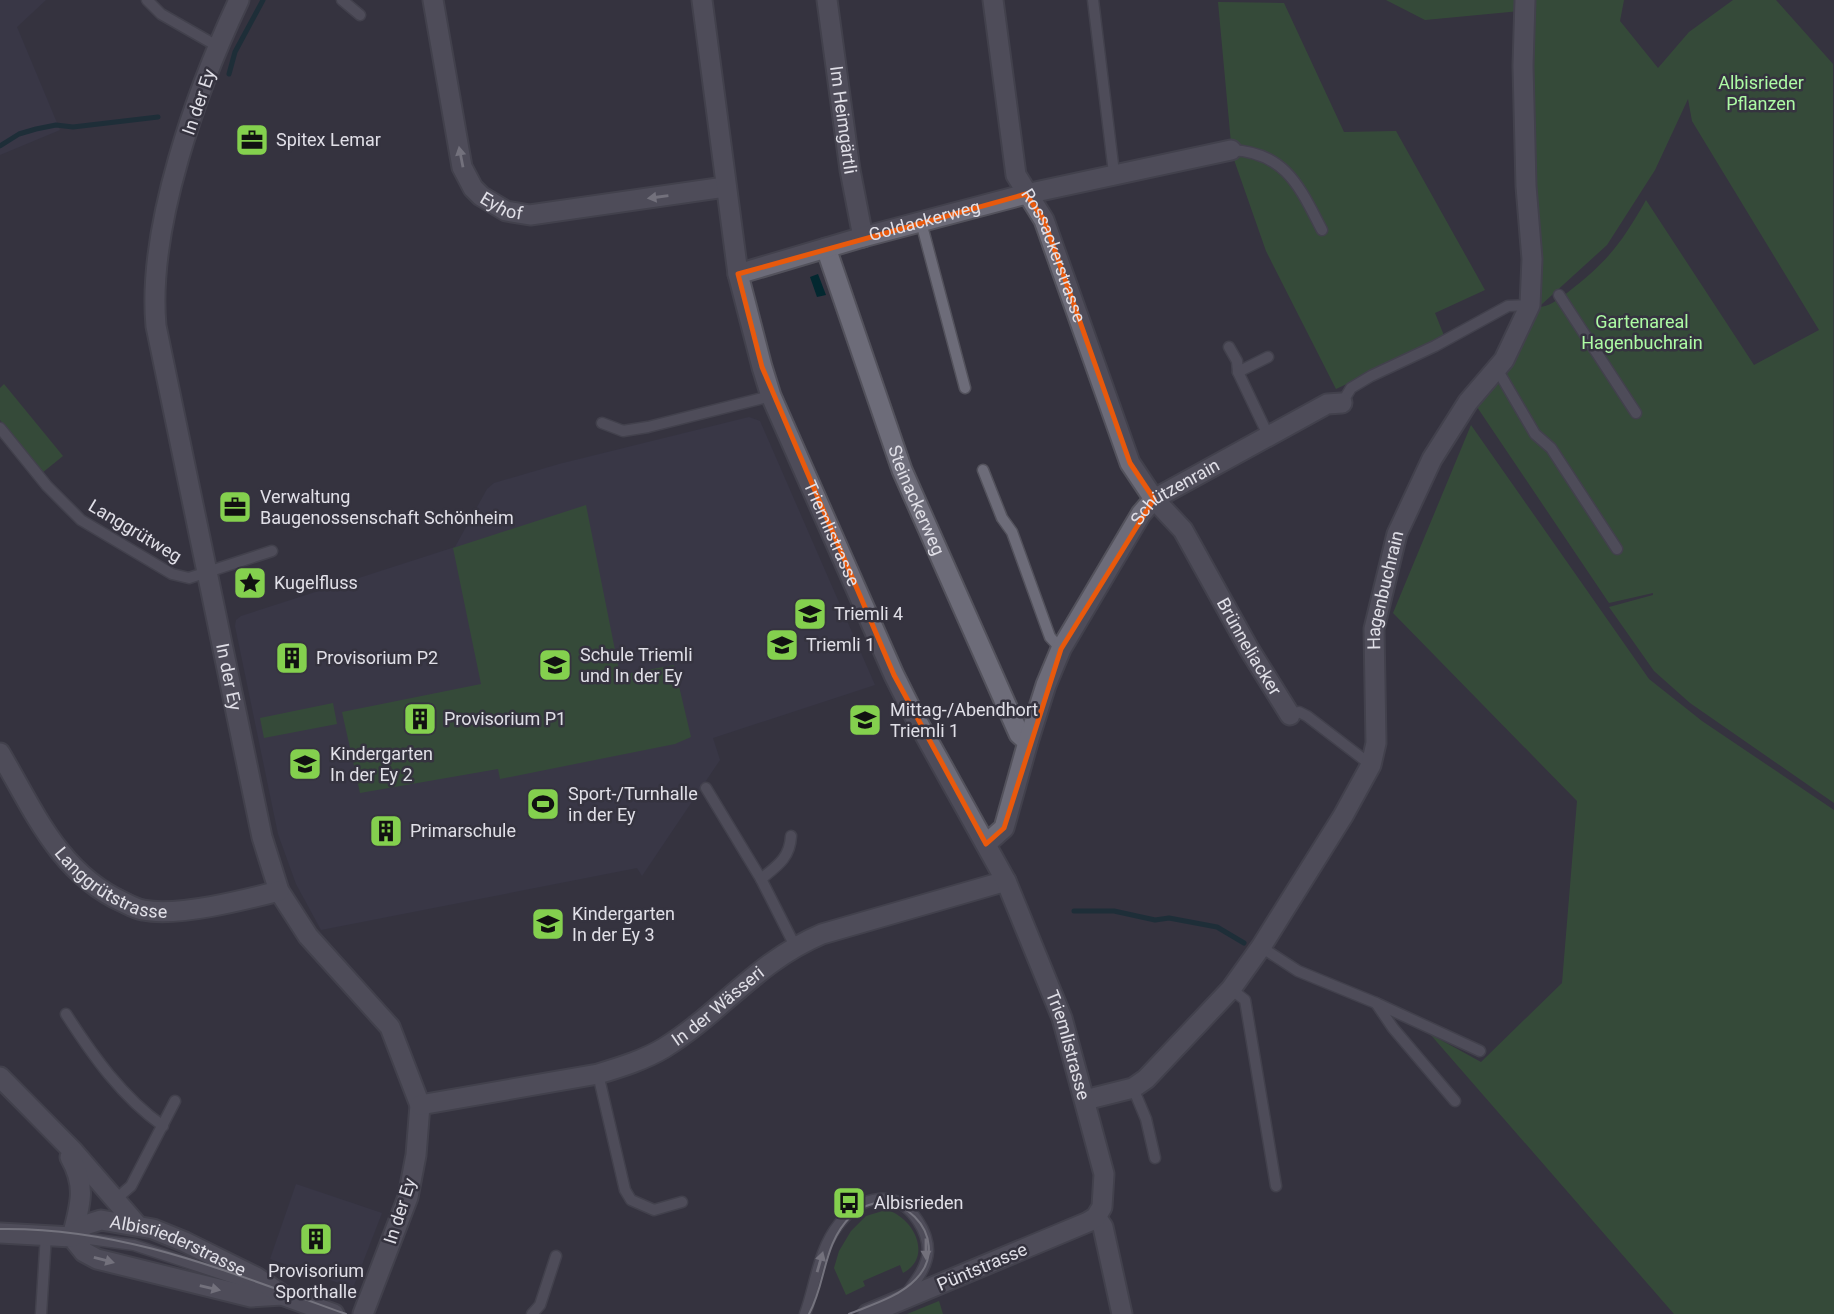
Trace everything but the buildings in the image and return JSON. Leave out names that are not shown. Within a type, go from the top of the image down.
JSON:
[{"type":"street","name":"In der Ey","points":[[239,0],[217,46],[169,198],[160,246],[154,305],[159,348],[262,837],[279,891],[308,936],[390,1027],[420,1105],[416,1155],[408,1197],[363,1314]]},
{"type":"street","name":"Eyhof","points":[[433,0],[462,167],[473,188],[498,207],[530,215],[725,187]]},
{"type":"street","name":"Triemlistrasse","points":[[702,0],[738,274],[771,396],[894,675],[1006,881],[1062,1018],[1104,1174],[1102,1207],[1096,1217]]},
{"type":"street","name":"Im Heimgärtli","points":[[827,0],[850,170],[863,237]]},
{"type":"street","name":"Rossackerstrasse","points":[[993,0],[1016,175],[1044,220],[1130,463],[1154,499]]},
{"type":"street","name":"Hagenbuchrain","points":[[1085,1100],[1133,1088],[1146,1079],[1231,989],[1261,947],[1343,816],[1371,765],[1376,743],[1374,629],[1397,534],[1432,459],[1468,402],[1504,360],[1530,305],[1532,259],[1526,186],[1523,66],[1525,0]]},
{"type":"street","name":"Goldackerweg","points":[[738,274],[863,237],[1026,194],[1231,150]]},
{"type":"street","name":"Steinackerweg","points":[[826,248],[902,470],[1019,734],[1028,742]]},
{"type":"street","name":"Schützenrain","points":[[986,844],[1004,828],[1046,685],[1062,649],[1141,514],[1154,499],[1268,435],[1327,404],[1342,402]]},
{"type":"street","name":"Brünneliacker","points":[[1154,499],[1183,530],[1249,649],[1290,715]]},
{"type":"street","name":"Langgrütstrasse","points":[[0,754],[64,860],[83,879],[109,895],[141,910],[155,911],[186,909],[279,891]]},
{"type":"street","name":"In der Wässeri","points":[[420,1105],[598,1074],[624,1067],[662,1049],[686,1032],[763,968],[794,946],[822,934],[1006,881]]},
{"type":"street","points":[[0,1077],[74,1151],[137,1225]]},
{"type":"street","points":[[0,1233],[72,1237],[81,1202],[80,1178],[61,1140]]},
{"type":"street","points":[[1096,1217],[1103,1227],[1122,1314]]},
{"type":"street","name":"Püntstrasse","points":[[868,1314],[1096,1217]]},
{"type":"street","name":"Albisriederstrasse","points":[[282,1295],[251,1297],[97,1259],[84,1252],[72,1237],[85,1225],[100,1220],[137,1225],[185,1241],[256,1277],[282,1295],[334,1314]]},
{"type":"lane","points":[[147,0],[161,14],[217,46]]},
{"type":"lane","points":[[342,0],[360,15]]},
{"type":"lane","points":[[1093,0],[1114,173]]},
{"type":"lane","points":[[1231,150],[1258,154],[1287,171],[1295,179],[1322,230]]},
{"type":"lane","points":[[921,222],[965,388]]},
{"type":"lane","points":[[1559,295],[1636,413]]},
{"type":"lane","name":"Schützenrain","points":[[1342,402],[1351,388],[1371,376],[1435,346],[1508,306],[1530,305]]},
{"type":"lane","points":[[1229,347],[1268,435]]},
{"type":"lane","points":[[1238,372],[1268,357]]},
{"type":"lane","points":[[1497,369],[1535,434],[1551,448],[1617,549]]},
{"type":"lane","points":[[602,423],[623,430],[648,428],[771,396]]},
{"type":"lane","name":"Langgrütweg","points":[[0,428],[47,486],[81,520],[173,573],[189,578],[272,551]]},
{"type":"lane","points":[[983,470],[1002,519],[1012,533],[1050,637],[1062,649]]},
{"type":"lane","name":"Brünneliacker","points":[[1290,715],[1299,712],[1307,716],[1371,765]]},
{"type":"lane","points":[[706,788],[761,879],[794,946]]},
{"type":"lane","points":[[761,879],[782,862],[791,848],[791,836]]},
{"type":"lane","points":[[1261,947],[1298,971],[1480,1051]]},
{"type":"lane","points":[[1231,989],[1245,1000],[1276,1186]]},
{"type":"lane","points":[[1376,1003],[1393,1028],[1455,1101]]},
{"type":"lane","points":[[66,1014],[97,1061],[144,1112],[163,1126]]},
{"type":"lane","points":[[598,1074],[625,1190],[631,1200],[654,1210],[682,1202]]},
{"type":"lane","points":[[1133,1088],[1146,1119],[1155,1158]]},
{"type":"lane","points":[[115,1200],[131,1186],[175,1101]]},
{"type":"lane","points":[[805,1314],[813,1294],[820,1259],[830,1237],[845,1216],[858,1205],[876,1198],[894,1199],[903,1204],[912,1211],[926,1236],[926,1263],[901,1300]]},
{"type":"lane","points":[[41,1314],[46,1234]]},
{"type":"lane","points":[[532,1314],[540,1305],[556,1256]]},
{"type":"highlighted area","points":[[1026,194],[1044,220],[1130,463],[1154,499],[1061,649],[1004,828],[986,844],[894,675],[762,367],[738,274]]},
{"type":"shaded area","points":[[0,0],[46,0],[17,27],[60,130],[0,155]]},
{"type":"shaded area","name":"Schule Triemli und In der Ey","points":[[749,417],[760,421],[875,685],[713,738],[720,760],[642,876],[637,868],[321,930],[296,884],[278,834],[235,626],[236,620],[241,616],[455,547],[487,489],[494,483],[559,464]]},
{"type":"shaded area","points":[[296,1184],[382,1213],[353,1288],[270,1259]]},
{"type":"green space","points":[[1386,0],[1624,0],[1620,21],[1658,68],[1689,32],[1733,0],[1776,0],[1833,64],[1834,803],[1690,703],[1654,671],[1609,607],[1653,593],[1609,603],[1475,404],[1538,307],[1561,298],[1603,261],[1629,229],[1646,200],[1754,365],[1819,330],[1692,121],[1688,99],[1655,170],[1607,245],[1541,305],[1536,303],[1520,11],[1425,20]]},
{"type":"green space","points":[[1218,2],[1284,3],[1344,132],[1396,131],[1485,290],[1435,313],[1445,338],[1336,389],[1266,251],[1232,154]]},
{"type":"green space","points":[[4,384],[63,456],[42,473],[0,420],[0,388]]},
{"type":"green space","points":[[1471,425],[1649,679],[1702,721],[1834,810],[1834,1314],[1674,1314],[1430,1034],[1481,1062],[1562,983],[1577,801],[1393,613]]},
{"type":"green space","points":[[586,505],[620,675],[674,665],[691,737],[675,744],[500,779],[498,769],[360,793],[342,712],[481,684],[453,548]]},
{"type":"green space","points":[[333,703],[337,724],[264,738],[260,718]]},
{"type":"green space","points":[[886,1210],[896,1214],[911,1228],[916,1238],[917,1257],[912,1266],[903,1273],[900,1265],[863,1281],[865,1286],[846,1295],[834,1268],[839,1251],[851,1231],[866,1216]]},
{"type":"green space","points":[[939,1301],[943,1314],[907,1314]]},
{"type":"water","points":[[818,274],[826,295],[817,297],[810,277]]},
{"type":"waterway","points":[[229,74],[235,52],[263,0]]},
{"type":"waterway","points":[[0,146],[19,134],[56,125],[73,127],[158,117]]},
{"type":"waterway","points":[[1074,911],[1114,911],[1155,920],[1169,918],[1217,927],[1244,943]]},
{"type":"tram line","points":[[809,1314],[835,1239],[851,1216],[868,1205],[885,1203],[901,1207],[915,1217],[924,1230],[929,1246],[926,1263],[916,1279],[901,1291],[849,1314]]},
{"type":"tram line","points":[[0,1229],[46,1230],[134,1244],[219,1269],[346,1314]]},
{"type":"place","name":"Spitex Lemar","points":[[252,140]]},
{"type":"place","name":"Verwaltung Baugenossenschaft Schönheim","points":[[235,507]]},
{"type":"place","name":"Kugelfluss","points":[[250,583]]},
{"type":"place","name":"Triemli 4","points":[[810,614]]},
{"type":"place","name":"Triemli 1","points":[[782,645]]},
{"type":"place","name":"Provisorium P2","points":[[292,658]]},
{"type":"place","name":"Schule Triemli und In der Ey","points":[[555,665]]},
{"type":"place","name":"Provisorium P1","points":[[420,719]]},
{"type":"place","name":"Mittag-/Abendhort Triemli 1","points":[[865,720]]},
{"type":"place","name":"Kindergarten In der Ey 2","points":[[305,764]]},
{"type":"place","name":"Sport-/Turnhalle in der Ey","points":[[543,804]]},
{"type":"place","name":"Primarschule","points":[[386,831]]},
{"type":"place","name":"Kindergarten In der Ey 3","points":[[548,924]]},
{"type":"place","name":"Albisrieden","points":[[849,1203]]},
{"type":"place","name":"Provisorium Sporthalle","points":[[316,1239]]},
{"type":"park label","name":"Albisrieder Pflanzen","points":[[1761,93]]},
{"type":"park label","name":"Gartenareal Hagenbuchrain","points":[[1642,332]]}]
